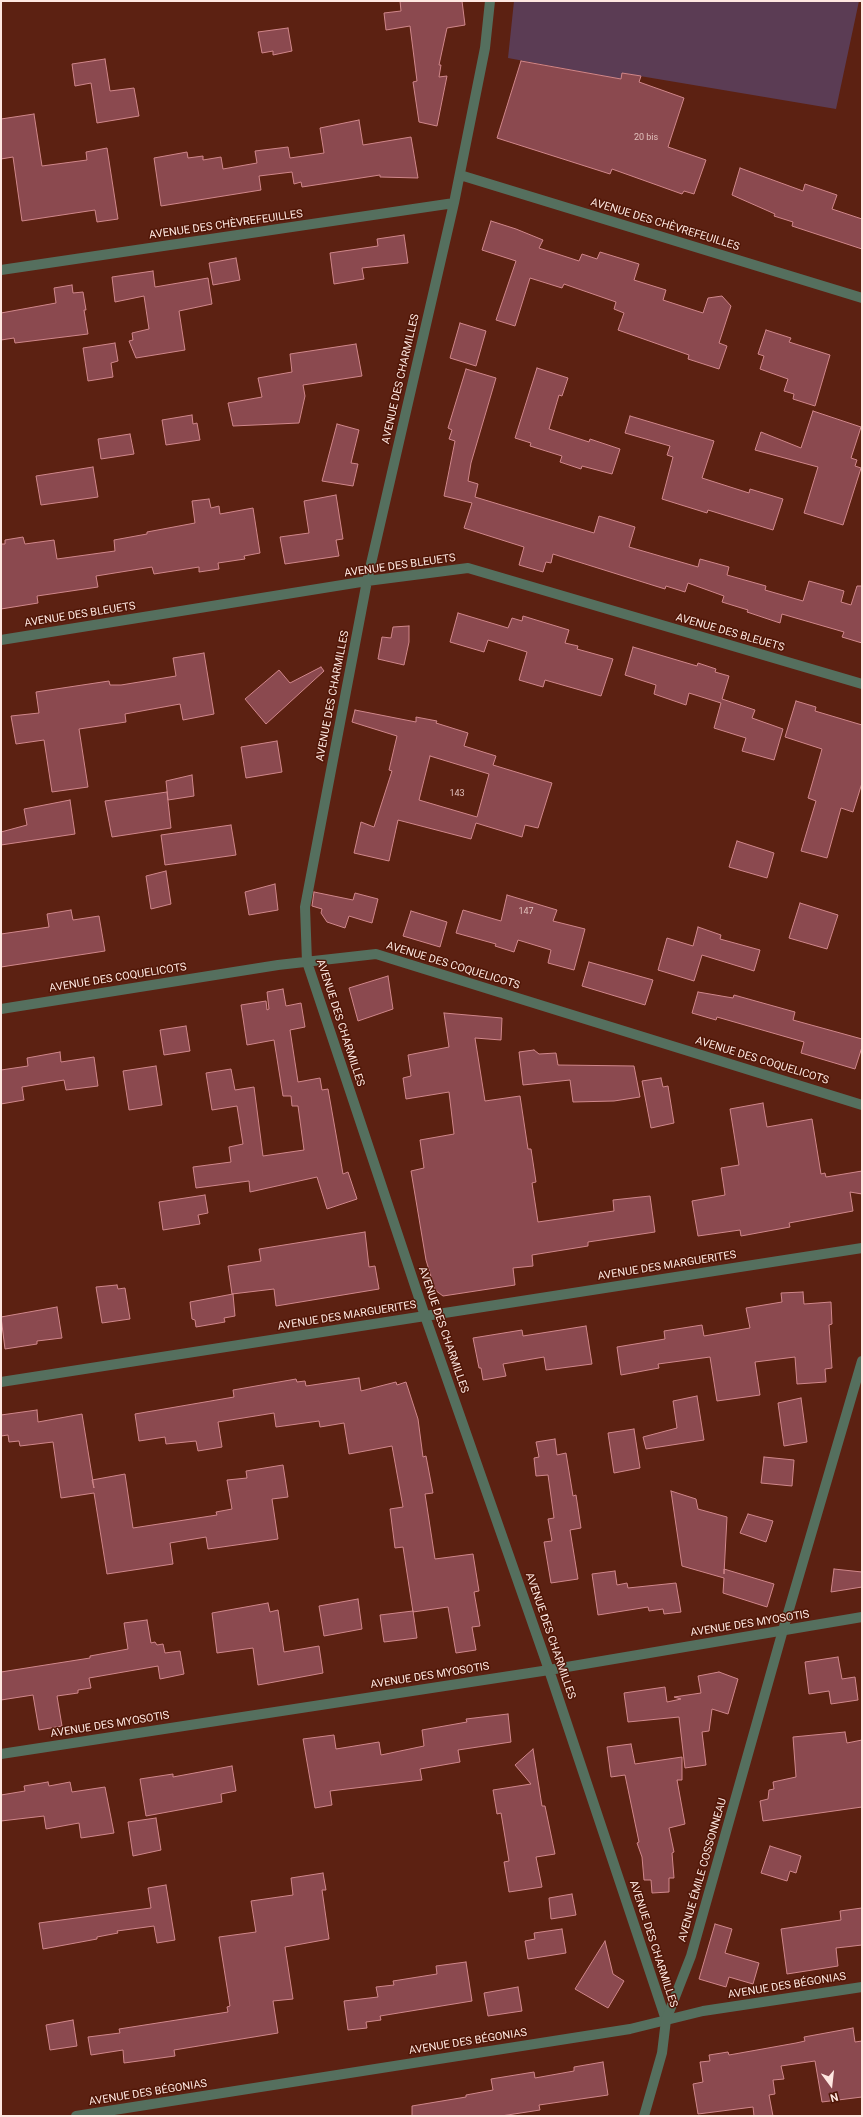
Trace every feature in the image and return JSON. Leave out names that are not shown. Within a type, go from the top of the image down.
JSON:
[{"type":"street","name":"AVENUE DES CHARMILLES","points":[[490,1],[485,48],[460,176],[367,581],[305,907],[307,962],[425,1316],[549,1670],[666,2020]]},
{"type":"street","name":"AVENUE DES CHÈVREFEUILLES","points":[[460,176],[862,298]]},
{"type":"street","name":"AVENUE DES CHÈVREFEUILLES","points":[[1,270],[454,203]]},
{"type":"street","name":"AVENUE DES BLEUETS","points":[[1,640],[367,581],[468,568],[862,684]]},
{"type":"street","name":"AVENUE DES COQUELICOTS","points":[[1,1009],[307,962],[376,954],[862,1105]]},
{"type":"street","name":"AVENUE DES MARGUERITES","points":[[1,1382],[862,1248]]},
{"type":"street","name":"AVENUE ÉMILE COSSONNEAU","points":[[644,2116],[662,2053],[666,2020],[691,1956],[783,1630],[862,1361]]},
{"type":"street","name":"AVENUE DES MYOSOTIS","points":[[1,1754],[549,1670],[862,1618]]},
{"type":"street","name":"AVENUE DES BÉGONIAS","points":[[76,2116],[622,2030],[703,2012],[862,1987]]},
{"type":"shaded area","points":[[514,1],[859,1],[836,109],[622,73],[621,79],[508,58]]},
{"type":"building","points":[[400,1],[462,1],[465,25],[447,28],[439,65],[441,65],[439,77],[447,76],[437,126],[419,122],[413,82],[417,81],[410,26],[386,30],[384,13],[401,11]]},
{"type":"building","points":[[288,28],[292,51],[273,55],[273,51],[262,53],[258,32]]},
{"type":"building","points":[[105,59],[110,91],[134,88],[139,116],[97,123],[91,83],[75,86],[72,64]]},
{"type":"building","points":[[521,61],[621,79],[622,73],[641,76],[639,82],[684,98],[668,147],[706,160],[694,194],[684,191],[682,194],[612,169],[610,174],[497,138]]},
{"type":"building","points":[[34,114],[42,166],[87,160],[86,152],[107,148],[118,219],[97,222],[95,210],[22,221],[13,157],[1,159],[1,119]]},
{"type":"building","points":[[359,120],[363,145],[411,137],[418,178],[380,177],[380,175],[302,187],[301,182],[294,184],[292,172],[259,176],[261,190],[161,206],[154,158],[187,152],[188,158],[203,156],[203,160],[221,157],[223,169],[257,163],[255,151],[288,147],[290,158],[324,153],[320,128]]},
{"type":"building","points":[[740,168],[803,191],[805,184],[837,195],[832,209],[862,219],[862,249],[792,226],[793,222],[774,216],[775,214],[732,195]]},
{"type":"building","points":[[491,221],[543,240],[539,248],[579,261],[582,254],[597,259],[600,252],[639,264],[634,280],[666,290],[663,300],[703,313],[708,298],[722,296],[731,306],[719,343],[727,346],[719,369],[688,359],[689,355],[618,330],[624,313],[614,309],[616,302],[564,284],[562,288],[530,278],[515,326],[496,320],[516,261],[482,250]]},
{"type":"building","points":[[404,235],[408,263],[362,268],[364,279],[334,284],[330,253],[378,246],[377,239]]},
{"type":"building","points":[[236,258],[240,280],[213,285],[209,263]]},
{"type":"building","points":[[153,271],[155,287],[208,278],[212,304],[179,311],[185,350],[136,358],[129,341],[133,340],[132,333],[149,329],[144,296],[115,302],[112,277]]},
{"type":"building","points":[[72,285],[73,293],[83,292],[88,334],[15,343],[14,338],[1,340],[1,313],[56,303],[54,288]]},
{"type":"building","points":[[460,323],[486,331],[476,366],[450,358]]},
{"type":"building","points":[[766,330],[791,338],[789,342],[830,355],[815,406],[793,399],[794,394],[784,391],[788,379],[760,369],[764,356],[758,354]]},
{"type":"building","points":[[115,343],[118,361],[111,363],[113,377],[88,381],[83,348]]},
{"type":"building","points":[[356,344],[362,376],[303,385],[305,396],[299,423],[233,426],[228,403],[262,397],[258,378],[292,372],[290,354]]},
{"type":"building","points":[[537,368],[568,378],[562,396],[559,395],[549,429],[589,442],[590,439],[620,449],[612,474],[582,466],[581,469],[560,462],[562,456],[530,446],[531,443],[515,438]]},
{"type":"building","points":[[466,369],[496,378],[471,463],[468,481],[478,484],[475,497],[594,533],[599,516],[635,527],[629,547],[698,567],[700,559],[729,567],[727,575],[766,586],[765,590],[803,601],[809,581],[844,591],[841,602],[851,605],[857,586],[862,586],[862,643],[842,637],[844,632],[782,614],[780,623],[747,612],[748,610],[722,602],[724,596],[688,583],[685,592],[666,586],[665,589],[553,554],[551,563],[546,562],[543,572],[519,565],[524,547],[464,528],[472,503],[444,496],[455,441],[449,439],[452,430],[448,428]]},
{"type":"building","points":[[813,411],[861,427],[851,458],[857,460],[855,466],[861,468],[843,525],[804,513],[818,467],[755,450],[761,432],[801,448]]},
{"type":"building","points":[[192,415],[193,424],[197,423],[200,440],[166,445],[162,420]]},
{"type":"building","points":[[630,416],[714,441],[702,478],[749,493],[750,489],[783,499],[773,530],[708,510],[707,513],[662,499],[673,457],[667,455],[670,446],[625,433]]},
{"type":"building","points":[[337,424],[359,430],[351,463],[358,464],[353,486],[322,481]]},
{"type":"building","points":[[130,434],[134,454],[101,459],[98,439]]},
{"type":"building","points":[[93,467],[98,497],[41,505],[36,476]]},
{"type":"building","points":[[336,495],[343,539],[336,540],[339,556],[285,564],[280,537],[309,533],[304,501]]},
{"type":"building","points":[[209,499],[211,508],[219,506],[220,514],[253,508],[260,553],[244,556],[245,559],[218,563],[219,569],[199,572],[199,567],[154,574],[152,567],[96,576],[98,587],[37,596],[38,603],[1,609],[1,544],[5,544],[5,540],[23,537],[25,544],[54,540],[57,559],[115,551],[114,540],[195,523],[192,501]]},
{"type":"building","points":[[458,613],[508,628],[512,618],[522,621],[523,616],[569,630],[565,643],[578,646],[577,649],[613,659],[601,696],[545,680],[543,687],[519,680],[527,652],[488,640],[484,652],[450,642]]},
{"type":"building","points":[[409,626],[409,642],[404,665],[378,659],[382,637],[391,638],[393,627]]},
{"type":"building","points":[[633,647],[697,666],[698,663],[716,669],[715,672],[729,676],[722,699],[755,710],[752,718],[783,729],[774,760],[742,751],[746,738],[714,728],[721,703],[689,693],[686,705],[654,694],[656,685],[625,675]]},
{"type":"building","points":[[204,653],[214,714],[183,720],[180,704],[125,714],[126,722],[79,729],[88,787],[52,792],[44,740],[16,744],[11,716],[39,713],[36,692],[109,681],[110,685],[121,685],[176,676],[173,658]]},
{"type":"building","points":[[321,667],[324,671],[266,724],[245,699],[279,670],[290,683]]},
{"type":"building","points":[[796,701],[816,707],[815,711],[862,725],[862,783],[853,812],[841,808],[827,858],[801,851],[816,801],[808,798],[822,749],[785,737]]},
{"type":"building","points":[[355,710],[416,722],[416,717],[437,721],[436,723],[468,733],[464,746],[496,756],[493,765],[552,783],[538,828],[525,825],[522,837],[476,823],[471,839],[398,820],[389,861],[354,853],[361,822],[374,827],[392,771],[389,770],[397,736],[352,722]],"holes":[[[430,756],[489,774],[477,817],[419,800]]]},
{"type":"building","points":[[277,741],[282,772],[246,778],[241,747]]},
{"type":"building","points":[[192,775],[194,796],[168,800],[166,781]]},
{"type":"building","points":[[167,792],[171,828],[112,837],[105,801]]},
{"type":"building","points":[[70,800],[75,834],[1,845],[1,832],[27,825],[24,809]]},
{"type":"building","points":[[231,825],[236,855],[165,865],[161,835]]},
{"type":"building","points":[[737,841],[774,853],[767,878],[729,867]]},
{"type":"building","points":[[166,871],[171,904],[151,909],[146,876]]},
{"type":"building","points":[[275,884],[278,910],[249,915],[245,892]]},
{"type":"building","points":[[314,892],[353,900],[355,893],[378,899],[372,923],[349,916],[345,928],[327,922],[321,913],[322,909],[312,906]]},
{"type":"building","points":[[507,895],[557,910],[553,921],[585,929],[574,970],[548,963],[551,950],[518,940],[514,952],[495,946],[496,944],[456,933],[463,910],[501,921]]},
{"type":"building","points":[[800,903],[838,915],[827,949],[789,938]]},
{"type":"building","points":[[71,910],[73,920],[99,916],[105,951],[1,967],[1,934],[49,927],[47,914]]},
{"type":"building","points":[[411,911],[447,922],[440,947],[403,936]]},
{"type":"building","points":[[698,927],[721,935],[720,939],[760,950],[754,971],[702,955],[694,981],[658,970],[667,938],[693,946]]},
{"type":"building","points":[[589,962],[653,980],[645,1005],[582,986]]},
{"type":"building","points":[[388,976],[393,1009],[358,1021],[349,988]]},
{"type":"building","points":[[283,989],[286,1006],[301,1003],[305,1027],[290,1030],[298,1082],[320,1078],[322,1090],[328,1089],[343,1174],[348,1172],[357,1199],[327,1209],[317,1177],[250,1192],[249,1181],[196,1188],[193,1167],[231,1162],[229,1147],[243,1144],[237,1106],[212,1110],[206,1073],[231,1069],[235,1090],[254,1087],[263,1156],[304,1150],[298,1106],[292,1106],[291,1096],[283,1096],[274,1040],[247,1045],[241,1005],[266,1001],[267,1010],[269,1009],[267,992]]},
{"type":"building","points":[[698,992],[733,998],[734,995],[795,1012],[793,1020],[862,1039],[862,1047],[855,1069],[801,1053],[804,1042],[717,1017],[716,1020],[692,1013]]},
{"type":"building","points":[[444,1013],[502,1018],[501,1040],[475,1038],[485,1101],[520,1096],[528,1149],[531,1149],[536,1182],[532,1183],[538,1222],[614,1211],[613,1200],[650,1196],[655,1232],[588,1242],[588,1246],[532,1255],[533,1266],[513,1268],[515,1285],[443,1296],[435,1290],[426,1260],[411,1171],[424,1168],[420,1140],[454,1134],[449,1092],[406,1099],[403,1078],[411,1076],[408,1055],[449,1047]]},
{"type":"building","points":[[186,1026],[190,1051],[164,1055],[160,1030]]},
{"type":"building","points":[[534,1050],[539,1054],[556,1053],[558,1065],[634,1066],[640,1097],[614,1101],[573,1102],[570,1080],[523,1085],[519,1052]]},
{"type":"building","points":[[60,1052],[61,1062],[94,1057],[98,1086],[66,1090],[64,1080],[22,1087],[24,1100],[1,1104],[1,1070],[28,1066],[27,1058]]},
{"type":"building","points":[[156,1066],[162,1105],[129,1110],[123,1071]]},
{"type":"building","points":[[661,1078],[663,1087],[668,1086],[674,1123],[651,1128],[642,1081]]},
{"type":"building","points":[[763,1103],[767,1127],[812,1119],[821,1174],[825,1173],[826,1177],[862,1171],[862,1194],[850,1192],[853,1211],[789,1223],[790,1227],[741,1236],[740,1230],[698,1236],[692,1201],[725,1195],[721,1168],[739,1165],[730,1109]]},
{"type":"building","points":[[205,1195],[208,1213],[198,1215],[200,1224],[163,1230],[159,1202]]},
{"type":"building","points":[[365,1232],[369,1267],[375,1266],[379,1289],[276,1306],[274,1289],[232,1294],[228,1266],[261,1261],[259,1249]]},
{"type":"building","points":[[117,1285],[118,1289],[125,1288],[130,1319],[102,1323],[96,1287]]},
{"type":"building","points":[[803,1292],[804,1304],[831,1302],[832,1324],[829,1325],[832,1368],[825,1369],[826,1382],[797,1384],[795,1357],[755,1362],[760,1395],[717,1401],[710,1357],[658,1364],[659,1368],[621,1375],[617,1347],[665,1339],[664,1331],[702,1325],[704,1336],[750,1328],[746,1308],[782,1302],[781,1293]]},
{"type":"building","points":[[233,1294],[235,1316],[224,1318],[225,1322],[196,1327],[195,1320],[192,1319],[190,1302]]},
{"type":"building","points":[[57,1307],[62,1338],[37,1341],[37,1344],[5,1349],[1,1317]]},
{"type":"building","points":[[586,1326],[592,1364],[546,1370],[544,1357],[503,1364],[506,1376],[483,1380],[473,1338],[522,1330],[523,1336]]},
{"type":"building","points":[[359,1378],[361,1391],[396,1382],[397,1385],[406,1382],[418,1419],[423,1457],[426,1456],[433,1493],[425,1494],[435,1559],[473,1554],[479,1591],[474,1592],[480,1626],[472,1627],[476,1650],[456,1653],[448,1607],[413,1612],[403,1547],[395,1548],[390,1509],[403,1507],[392,1446],[349,1454],[344,1423],[320,1427],[319,1421],[276,1427],[274,1413],[218,1422],[222,1447],[198,1451],[196,1441],[166,1444],[165,1437],[139,1441],[135,1414],[234,1397],[233,1390],[296,1379],[297,1382],[305,1381],[306,1386]]},
{"type":"building","points":[[697,1396],[704,1440],[646,1449],[643,1437],[677,1428],[673,1401]]},
{"type":"building","points":[[801,1398],[807,1442],[784,1446],[778,1403]]},
{"type":"building","points":[[37,1410],[38,1422],[82,1414],[93,1480],[125,1474],[133,1528],[217,1515],[216,1512],[232,1509],[227,1480],[247,1478],[246,1471],[283,1465],[288,1497],[272,1499],[278,1539],[208,1549],[206,1537],[170,1543],[173,1564],[107,1574],[94,1493],[61,1498],[53,1442],[20,1446],[19,1441],[9,1442],[8,1435],[1,1436],[1,1415]]},
{"type":"building","points":[[634,1429],[640,1468],[614,1473],[608,1433]]},
{"type":"building","points":[[555,1439],[557,1455],[566,1453],[573,1496],[576,1495],[581,1528],[570,1530],[578,1579],[551,1583],[544,1542],[552,1541],[548,1519],[554,1518],[548,1475],[536,1476],[534,1458],[539,1457],[536,1442]]},
{"type":"building","points":[[764,1457],[794,1460],[792,1486],[761,1483]]},
{"type":"building","points":[[671,1491],[696,1499],[698,1509],[727,1517],[724,1569],[774,1584],[767,1607],[723,1593],[724,1578],[682,1566]]},
{"type":"building","points":[[748,1514],[773,1521],[766,1542],[740,1533]]},
{"type":"building","points":[[834,1569],[862,1572],[862,1587],[831,1592]]},
{"type":"building","points":[[615,1571],[617,1585],[627,1583],[628,1588],[676,1583],[681,1612],[664,1614],[663,1609],[649,1611],[648,1607],[598,1615],[592,1574]]},
{"type":"building","points":[[358,1599],[362,1629],[324,1636],[319,1606]]},
{"type":"building","points":[[268,1603],[270,1612],[278,1610],[284,1652],[319,1646],[323,1673],[258,1685],[253,1648],[217,1653],[212,1613]]},
{"type":"building","points":[[413,1611],[417,1638],[384,1642],[380,1615]]},
{"type":"building","points":[[147,1620],[151,1643],[155,1642],[157,1645],[163,1644],[165,1653],[180,1651],[184,1674],[160,1679],[158,1666],[89,1678],[91,1688],[78,1690],[78,1693],[57,1696],[62,1726],[39,1730],[33,1695],[1,1700],[1,1672],[90,1658],[90,1656],[128,1649],[124,1623]]},
{"type":"building","points":[[838,1657],[842,1679],[855,1677],[858,1700],[831,1704],[829,1691],[809,1694],[805,1662]]},
{"type":"building","points":[[719,1672],[738,1679],[728,1714],[712,1709],[709,1731],[702,1732],[706,1765],[685,1768],[679,1717],[628,1722],[624,1693],[665,1687],[667,1702],[681,1699],[674,1697],[701,1693],[698,1676]]},
{"type":"building","points":[[508,1714],[511,1742],[458,1750],[460,1762],[420,1769],[422,1780],[330,1791],[332,1805],[315,1808],[303,1739],[334,1735],[336,1749],[379,1742],[381,1755],[424,1746],[422,1730],[467,1722],[466,1719]]},
{"type":"building","points":[[845,1732],[847,1743],[862,1740],[862,1807],[763,1821],[760,1801],[768,1799],[769,1790],[774,1789],[773,1782],[796,1777],[793,1737]]},
{"type":"building","points":[[631,1744],[635,1764],[682,1757],[682,1780],[677,1780],[685,1824],[669,1828],[674,1852],[672,1853],[674,1878],[669,1878],[669,1892],[652,1893],[651,1880],[644,1880],[642,1857],[637,1843],[639,1842],[625,1775],[611,1777],[607,1747]]},
{"type":"building","points":[[533,1749],[542,1806],[545,1806],[555,1854],[536,1857],[542,1887],[509,1892],[504,1862],[509,1861],[501,1813],[497,1814],[493,1790],[531,1784],[515,1765]]},
{"type":"building","points":[[232,1766],[236,1791],[221,1794],[222,1802],[146,1816],[140,1779],[173,1774],[173,1777]]},
{"type":"building","points":[[48,1782],[49,1786],[70,1782],[72,1792],[105,1787],[114,1833],[81,1838],[79,1823],[46,1829],[44,1816],[1,1821],[1,1795],[25,1791],[24,1786]]},
{"type":"building","points":[[156,1818],[161,1850],[133,1856],[128,1822]]},
{"type":"building","points":[[770,1846],[801,1856],[796,1873],[790,1871],[787,1881],[761,1873]]},
{"type":"building","points":[[323,1873],[326,1890],[322,1890],[329,1939],[285,1947],[293,1999],[273,2001],[278,2033],[174,2050],[175,2056],[124,2063],[123,2050],[91,2055],[88,2037],[120,2033],[119,2029],[228,2012],[227,2007],[230,2006],[219,1937],[256,1932],[251,1901],[293,1895],[291,1878]]},
{"type":"building","points":[[166,1885],[175,1940],[157,1943],[154,1926],[117,1931],[118,1933],[97,1937],[97,1939],[43,1949],[39,1923],[151,1908],[148,1888]]},
{"type":"building","points":[[572,1894],[576,1915],[551,1919],[549,1898]]},
{"type":"building","points":[[862,1908],[862,1945],[836,1948],[838,1966],[787,1974],[781,1929],[841,1920],[840,1911]]},
{"type":"building","points":[[715,1924],[732,1929],[725,1953],[759,1963],[753,1984],[729,1977],[726,1987],[699,1979]]},
{"type":"building","points":[[562,1929],[566,1953],[528,1959],[525,1941],[535,1939],[534,1933]]},
{"type":"building","points":[[605,1941],[613,1974],[624,1981],[608,2008],[575,1989]]},
{"type":"building","points":[[466,1962],[472,2001],[380,2016],[381,2020],[366,2022],[367,2028],[348,2030],[344,2001],[378,1997],[376,1987],[394,1985],[393,1981],[437,1974],[436,1966]]},
{"type":"building","points":[[518,1987],[522,2011],[488,2016],[484,1993]]},
{"type":"building","points":[[73,2020],[77,2046],[50,2050],[46,2025]]},
{"type":"building","points":[[853,2028],[855,2042],[862,2041],[862,2097],[822,2102],[815,2061],[781,2066],[784,2079],[773,2080],[775,2094],[769,2095],[773,2116],[754,2116],[753,2107],[698,2114],[693,2084],[703,2082],[700,2062],[710,2061],[709,2055],[728,2052],[729,2055],[796,2043],[805,2041],[804,2037]]},
{"type":"building","points":[[603,2062],[608,2095],[539,2105],[540,2110],[501,2116],[412,2116],[412,2106],[466,2097],[466,2095],[493,2090],[491,2079],[534,2072],[535,2078],[574,2071],[574,2067]]}]
